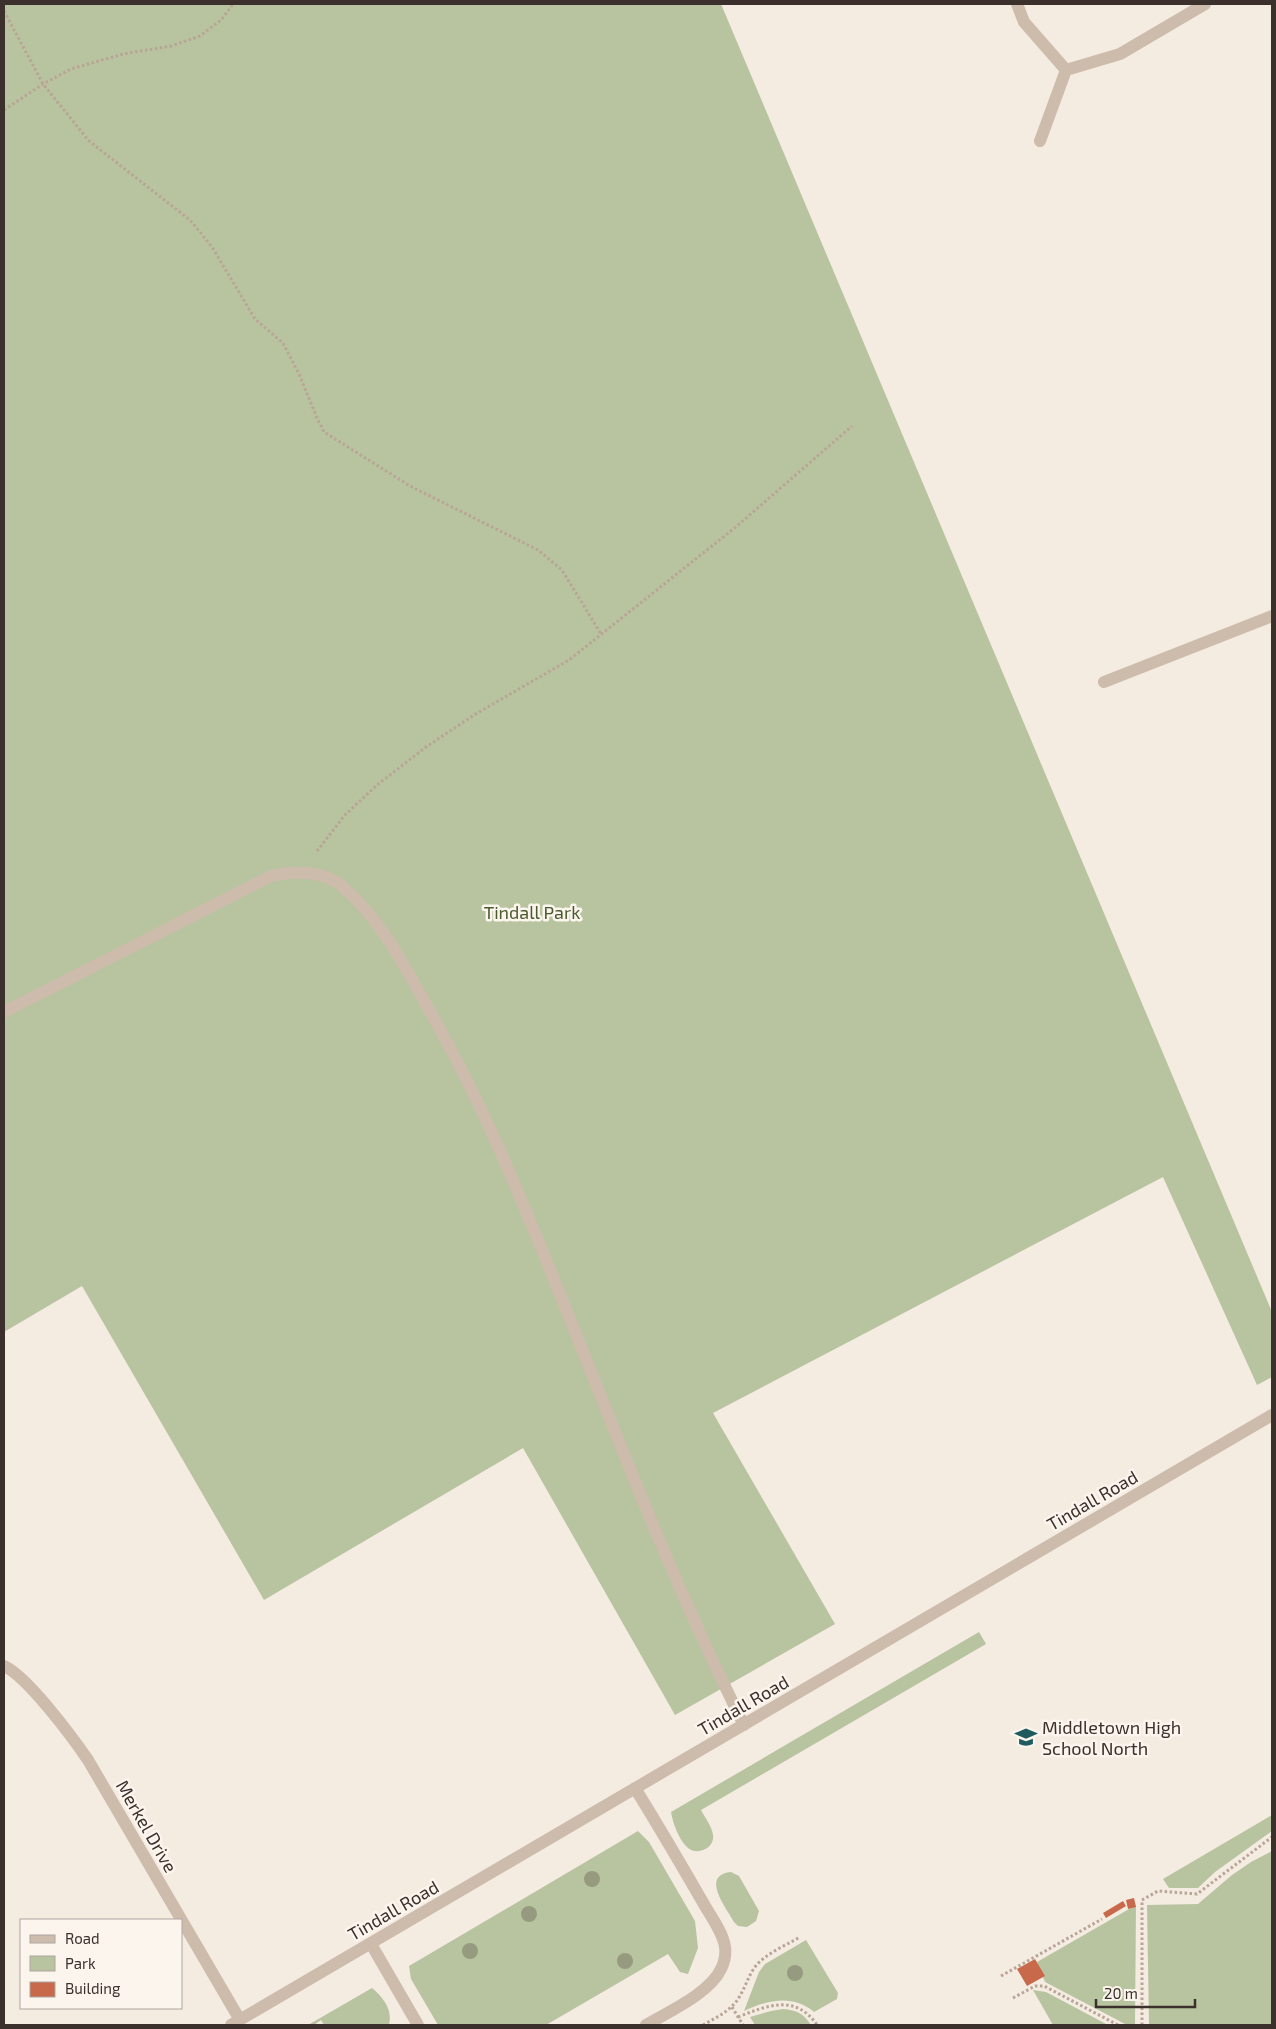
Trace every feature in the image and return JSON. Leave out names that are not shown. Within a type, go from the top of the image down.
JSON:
[{"type":"street","points":[[1017,4],[1024,22],[1066,70]]},
{"type":"street","points":[[1066,70],[1120,54],[1205,4]]},
{"type":"street","points":[[1040,140],[1066,70]]},
{"type":"street","points":[[1104,682],[1272,616]]},
{"type":"street","points":[[4,1012],[271,876],[288,872],[304,872],[325,876],[342,886],[376,923],[398,956],[465,1074],[500,1148],[640,1494],[708,1654],[744,1725]]},
{"type":"street","name":"Tindall Road","points":[[235,2023],[1272,1415]]},
{"type":"street","name":"Merkel Drive","points":[[4,1666],[21,1678],[70,1735],[88,1760],[177,1919]]},
{"type":"street","points":[[635,1788],[687,1875],[716,1926],[725,1946],[725,1959],[722,1969],[715,1979],[696,1995],[646,2025]]},
{"type":"street","name":"Merkel Drive","points":[[182,1928],[235,2023]]},
{"type":"street","points":[[371,1944],[418,2025]]},
{"type":"path","points":[[4,110],[71,69],[123,54],[171,46],[200,36],[221,20],[233,4]]},
{"type":"path","points":[[4,11],[44,84],[89,141],[190,220],[212,247],[255,319],[283,343],[300,374],[324,432],[410,486],[538,550],[562,570],[601,634]]},
{"type":"path","points":[[304,872],[316,851],[345,815],[377,785],[426,747],[474,715],[569,660],[737,526],[852,426]]},
{"type":"path","points":[[1142,2025],[1142,1900],[1158,1891],[1197,1894],[1272,1838]]},
{"type":"path","points":[[1001,1976],[1102,1919]]},
{"type":"path","points":[[703,2025],[732,2007],[742,1994],[755,1967],[760,1961],[800,1937]]},
{"type":"path","points":[[1013,1998],[1035,1986],[1044,1986],[1118,2025]]},
{"type":"path","points":[[738,2017],[766,2007],[794,2006],[809,2014],[817,2025]]},
{"type":"path","points":[[732,2007],[743,2025]]},
{"type":"green space","name":"Tindall Park","points":[[4,4],[721,4],[1272,1312],[1272,1377],[1257,1385],[1163,1177],[713,1413],[835,1624],[675,1715],[523,1448],[264,1600],[82,1286],[4,1332]]},
{"type":"green space","points":[[979,1632],[986,1644],[701,1810],[710,1825],[713,1835],[713,1840],[709,1847],[696,1851],[688,1848],[682,1841],[675,1827],[671,1812]]},
{"type":"green space","points":[[1272,1815],[1272,1831],[1215,1872],[1198,1888],[1169,1888],[1163,1879]]},
{"type":"green space","points":[[638,1831],[649,1842],[695,1921],[698,1948],[688,1974],[680,1972],[668,1954],[546,2025],[438,2025],[411,1979],[409,1966]]},
{"type":"green space","points":[[1272,1851],[1272,2025],[1149,2025],[1147,1905],[1198,1904],[1232,1875]]},
{"type":"green space","points":[[731,1872],[739,1876],[759,1911],[756,1921],[747,1927],[738,1926],[734,1922],[718,1893],[717,1879],[722,1874]]},
{"type":"green space","points":[[1136,1905],[1135,2025],[1127,2025],[1045,1982],[1037,1962]]},
{"type":"green space","points":[[806,1940],[838,1993],[837,1999],[814,2012],[806,2006],[789,2001],[762,2004],[744,2011],[759,1972],[765,1964]]},
{"type":"green space","points":[[372,1988],[386,2004],[390,2014],[389,2025],[324,2025],[321,2020],[314,2025],[308,2025]]},
{"type":"green space","points":[[1033,1990],[1046,1992],[1108,2025],[1053,2025]]},
{"type":"green space","points":[[783,2009],[800,2013],[811,2025],[755,2025],[750,2017],[771,2011]]},
{"type":"building","points":[[1134,1898],[1136,1907],[1128,1909],[1126,1900]]},
{"type":"building","points":[[1123,1901],[1126,1906],[1106,1918],[1103,1913]]},
{"type":"building","points":[[1035,1959],[1045,1976],[1027,1986],[1017,1969]]},
{"type":"place","name":"Middletown High School North","points":[[1026,1737]]}]
